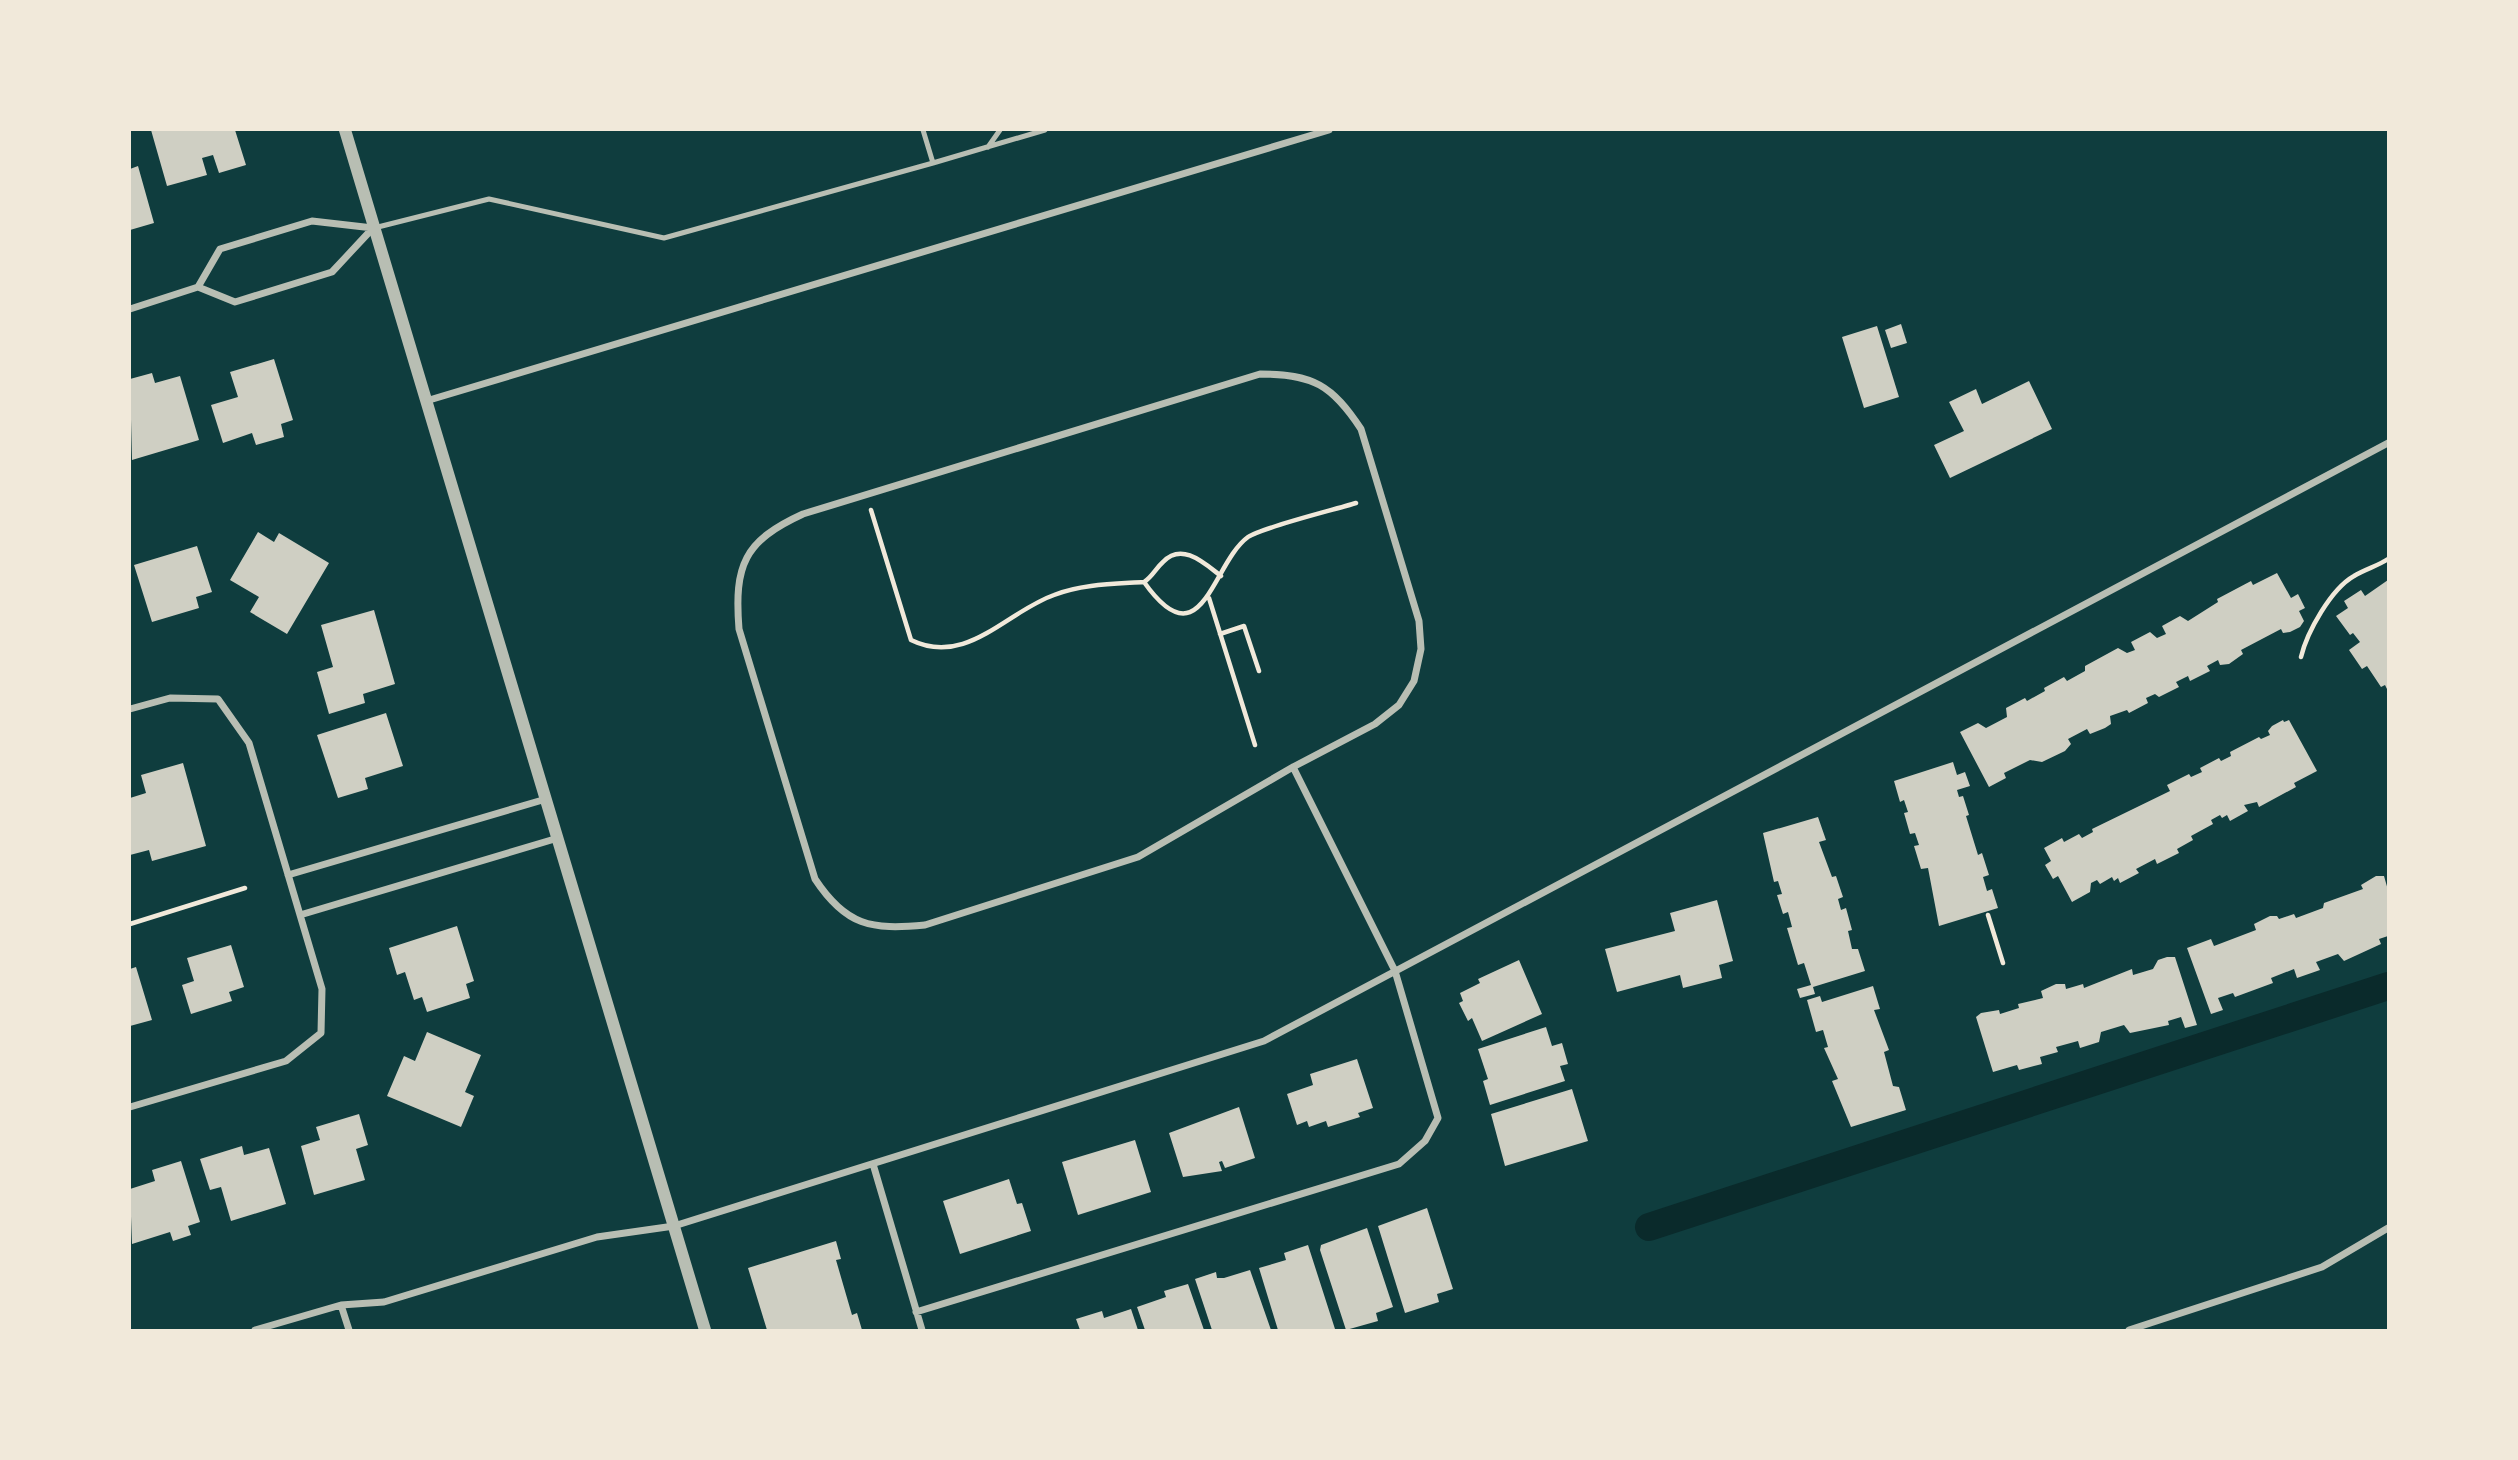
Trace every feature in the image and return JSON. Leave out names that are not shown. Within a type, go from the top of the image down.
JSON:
[{"type":"street","points":[[345,130],[705,1331]]},
{"type":"street","points":[[426,401],[1329,130]]},
{"type":"street","points":[[198,287],[220,249],[312,221],[373,228]]},
{"type":"street","points":[[130,309],[198,287],[235,302],[332,272],[373,228]]},
{"type":"street","points":[[1260,374],[1294,374],[1321,385],[1344,404],[1362,429],[1419,621],[1421,649],[1415,681],[1399,705],[1375,724],[1293,767],[1138,856],[925,925],[893,928],[856,923],[831,903],[815,879],[739,629],[736,593],[745,558],[769,529],[803,514],[1260,374]]},
{"type":"street","points":[[255,1331],[341,1305],[384,1302],[597,1237],[674,1226],[1264,1041],[2389,443]]},
{"type":"street","points":[[130,709],[170,698],[218,699],[249,743],[322,989],[321,1033],[285,1061],[130,1107]]},
{"type":"street","points":[[916,1312],[1399,1164],[1425,1141],[1438,1118],[1395,971],[1293,767]]},
{"type":"street","points":[[288,876],[546,799]]},
{"type":"street","points":[[300,915],[558,838]]},
{"type":"street","points":[[873,1164],[922,1331]]},
{"type":"street","points":[[2129,1331],[2322,1267],[2389,1228]]},
{"type":"street","points":[[341,1305],[349,1331]]},
{"type":"lane","points":[[923,130],[933,163]]},
{"type":"lane","points":[[988,147],[999,130]]},
{"type":"lane","points":[[373,228],[489,199],[664,239],[1045,130]]},
{"type":"path","points":[[1144,582],[1161,605],[1177,612],[1191,612],[1209,598],[1232,554],[1249,536],[1356,503]]},
{"type":"path","points":[[871,509],[911,640],[922,645],[962,646],[1051,595],[1077,587],[1144,582],[1154,575],[1161,563],[1181,553],[1191,554],[1221,576]]},
{"type":"path","points":[[2301,657],[2306,637],[2336,589],[2353,576],[2389,559]]},
{"type":"path","points":[[1209,598],[1255,745]]},
{"type":"path","points":[[1220,634],[1244,626],[1259,671]]},
{"type":"path","points":[[130,925],[245,888]]},
{"type":"path","points":[[1988,915],[2003,963]]},
{"type":"building","points":[[151,130],[235,130],[246,165],[219,173],[213,155],[202,158],[207,175],[167,186]]},
{"type":"building","points":[[138,166],[154,223],[130,230],[130,169]]},
{"type":"building","points":[[1901,324],[1907,343],[1891,348],[1885,330]]},
{"type":"building","points":[[1877,326],[1899,397],[1864,408],[1842,337]]},
{"type":"building","points":[[274,359],[293,420],[281,424],[284,437],[256,445],[252,433],[223,443],[211,405],[238,397],[230,372]]},
{"type":"building","points":[[152,373],[155,383],[180,376],[199,440],[132,460],[130,379]]},
{"type":"building","points":[[2029,381],[2052,429],[1950,478],[1934,445],[1964,431],[1949,402],[1976,389],[1982,404]]},
{"type":"building","points":[[258,532],[274,542],[279,533],[329,563],[287,634],[250,612],[259,597],[230,580]]},
{"type":"building","points":[[197,546],[212,592],[196,597],[199,608],[152,622],[134,565]]},
{"type":"building","points":[[2277,573],[2291,598],[2298,594],[2305,608],[2299,611],[2304,621],[2300,627],[2283,633],[2281,629],[2241,650],[2243,654],[2229,664],[2220,665],[2218,660],[2207,666],[2210,671],[2190,681],[2188,676],[2176,682],[2179,687],[2159,697],[2155,694],[2146,698],[2148,703],[2129,713],[2127,710],[2110,716],[2111,724],[2105,728],[2090,734],[2087,729],[2068,739],[2071,744],[2065,751],[2042,762],[2030,760],[2004,773],[2006,778],[1989,787],[1960,732],[1978,723],[1986,728],[2007,717],[2006,708],[2025,698],[2027,701],[2064,677],[2067,681],[2085,671],[2085,666],[2118,648],[2127,653],[2135,650],[2131,642],[2150,632],[2157,638],[2166,634],[2162,626],[2180,616],[2188,621],[2218,602],[2217,599],[2251,581],[2253,585]]},
{"type":"building","points":[[2388,580],[2388,691],[2385,685],[2381,687],[2367,666],[2362,669],[2349,650],[2360,642],[2353,633],[2350,635],[2336,616],[2348,608],[2344,601],[2361,590],[2365,596]]},
{"type":"building","points":[[374,610],[395,684],[363,694],[365,703],[329,714],[317,672],[333,667],[321,625]]},
{"type":"building","points":[[386,713],[403,766],[365,778],[368,789],[338,798],[317,735]]},
{"type":"building","points":[[2289,720],[2317,771],[2294,783],[2296,787],[2259,807],[2257,802],[2244,805],[2248,811],[2230,821],[2227,815],[2222,818],[2220,815],[2211,820],[2213,824],[2191,836],[2193,840],[2177,849],[2179,853],[2157,864],[2155,859],[2136,869],[2139,873],[2120,883],[2118,878],[2114,881],[2112,877],[2100,884],[2097,880],[2091,883],[2090,892],[2072,902],[2058,876],[2053,879],[2045,865],[2051,861],[2044,848],[2062,838],[2064,842],[2079,834],[2082,838],[2093,832],[2092,829],[2170,791],[2167,785],[2189,774],[2191,777],[2202,772],[2200,768],[2219,758],[2221,761],[2231,756],[2230,752],[2259,737],[2261,739],[2270,735],[2268,731],[2272,726]]},
{"type":"building","points":[[1953,762],[1957,775],[1965,772],[1970,786],[1957,790],[1959,797],[1963,796],[1978,855],[1982,853],[1989,875],[1983,877],[1987,891],[1992,889],[1998,908],[1939,926],[1928,868],[1921,869],[1914,846],[1919,845],[1915,833],[1910,834],[1904,813],[1908,812],[1904,800],[1900,802],[1894,781]]},
{"type":"building","points":[[183,763],[206,846],[152,861],[149,850],[130,855],[130,798],[146,793],[141,775]]},
{"type":"building","points":[[1818,817],[1826,840],[1819,842],[1843,897],[1838,899],[1841,910],[1846,908],[1852,930],[1848,931],[1852,949],[1858,949],[1865,971],[1813,987],[1815,994],[1800,998],[1797,989],[1811,985],[1804,963],[1798,965],[1787,928],[1792,927],[1788,912],[1783,914],[1777,895],[1782,894],[1778,881],[1774,882],[1763,833]]},
{"type":"building","points":[[2376,876],[2384,876],[2388,890],[2388,936],[2379,939],[2381,944],[2344,961],[2338,954],[2316,962],[2320,970],[2297,978],[2294,969],[2271,978],[2273,983],[2235,997],[2233,993],[2218,998],[2223,1010],[2211,1014],[2187,948],[2211,939],[2214,946],[2256,930],[2254,924],[2270,916],[2277,916],[2279,919],[2294,914],[2296,918],[2323,908],[2324,903],[2363,889],[2361,885]]},
{"type":"building","points":[[1717,900],[1733,961],[1719,965],[1722,978],[1683,988],[1680,975],[1617,992],[1605,949],[1675,931],[1670,913]]},
{"type":"building","points":[[457,926],[474,981],[466,984],[470,998],[427,1012],[422,997],[414,1000],[405,972],[397,975],[389,948]]},
{"type":"building","points":[[231,945],[244,987],[229,992],[232,1001],[191,1014],[182,985],[194,981],[187,958]]},
{"type":"building","points":[[2175,957],[2197,1025],[2185,1028],[2181,1017],[2168,1021],[2169,1025],[2130,1033],[2124,1025],[2101,1032],[2099,1042],[2080,1048],[2078,1041],[2056,1047],[2058,1052],[2040,1057],[2042,1064],[2019,1070],[2017,1065],[1993,1072],[1976,1017],[1981,1013],[1999,1010],[2000,1014],[2019,1008],[2018,1004],[2043,998],[2041,991],[2056,984],[2065,984],[2066,989],[2083,984],[2084,988],[2132,969],[2133,975],[2153,969],[2158,960]]},
{"type":"building","points":[[1519,960],[1542,1014],[1482,1041],[1472,1018],[1468,1021],[1459,1003],[1463,1001],[1460,993],[1480,983],[1478,979]]},
{"type":"building","points":[[136,967],[152,1020],[130,1026],[130,969]]},
{"type":"building","points":[[1873,986],[1880,1009],[1874,1010],[1889,1050],[1884,1052],[1893,1086],[1899,1087],[1906,1110],[1851,1127],[1832,1081],[1838,1079],[1824,1048],[1828,1047],[1823,1030],[1816,1032],[1807,1000],[1820,996],[1822,1002]]},
{"type":"building","points":[[1546,1027],[1552,1046],[1562,1043],[1568,1064],[1560,1066],[1565,1081],[1490,1105],[1483,1081],[1488,1079],[1478,1049]]},
{"type":"building","points":[[427,1032],[481,1055],[465,1092],[474,1096],[461,1127],[387,1096],[404,1056],[415,1061]]},
{"type":"building","points":[[1357,1059],[1373,1108],[1358,1113],[1360,1117],[1328,1127],[1326,1121],[1309,1127],[1307,1121],[1297,1125],[1287,1094],[1313,1085],[1310,1074]]},
{"type":"building","points":[[1572,1089],[1588,1141],[1505,1166],[1491,1114]]},
{"type":"building","points":[[1239,1107],[1255,1158],[1225,1168],[1222,1161],[1219,1162],[1222,1171],[1183,1177],[1169,1133]]},
{"type":"building","points":[[359,1114],[368,1145],[356,1149],[365,1180],[314,1195],[301,1146],[320,1140],[316,1127]]},
{"type":"building","points":[[1135,1140],[1151,1192],[1078,1215],[1062,1162]]},
{"type":"building","points":[[242,1146],[244,1155],[269,1148],[286,1204],[231,1221],[221,1187],[210,1190],[200,1159]]},
{"type":"building","points":[[181,1161],[200,1222],[188,1226],[191,1235],[173,1241],[170,1232],[132,1244],[130,1189],[155,1181],[152,1170]]},
{"type":"building","points":[[1009,1179],[1017,1204],[1022,1203],[1031,1231],[960,1254],[943,1201]]},
{"type":"building","points":[[1427,1208],[1453,1289],[1437,1294],[1439,1302],[1405,1313],[1378,1226]]},
{"type":"building","points":[[1367,1228],[1393,1307],[1376,1313],[1378,1321],[1346,1330],[1320,1250],[1321,1245]]},
{"type":"building","points":[[836,1241],[841,1259],[836,1260],[852,1315],[857,1313],[862,1330],[767,1330],[748,1268]]},
{"type":"building","points":[[1308,1245],[1335,1329],[1278,1330],[1259,1268],[1286,1260],[1284,1253]]},
{"type":"building","points":[[1250,1270],[1271,1330],[1212,1330],[1195,1279],[1216,1272],[1217,1278],[1224,1278]]},
{"type":"building","points":[[1188,1284],[1204,1330],[1145,1330],[1137,1307],[1166,1297],[1164,1291]]},
{"type":"building","points":[[1131,1309],[1138,1330],[1080,1330],[1076,1319],[1102,1311],[1104,1318]]},
{"type":"waterway","points":[[1649,1227],[2388,986]]}]
